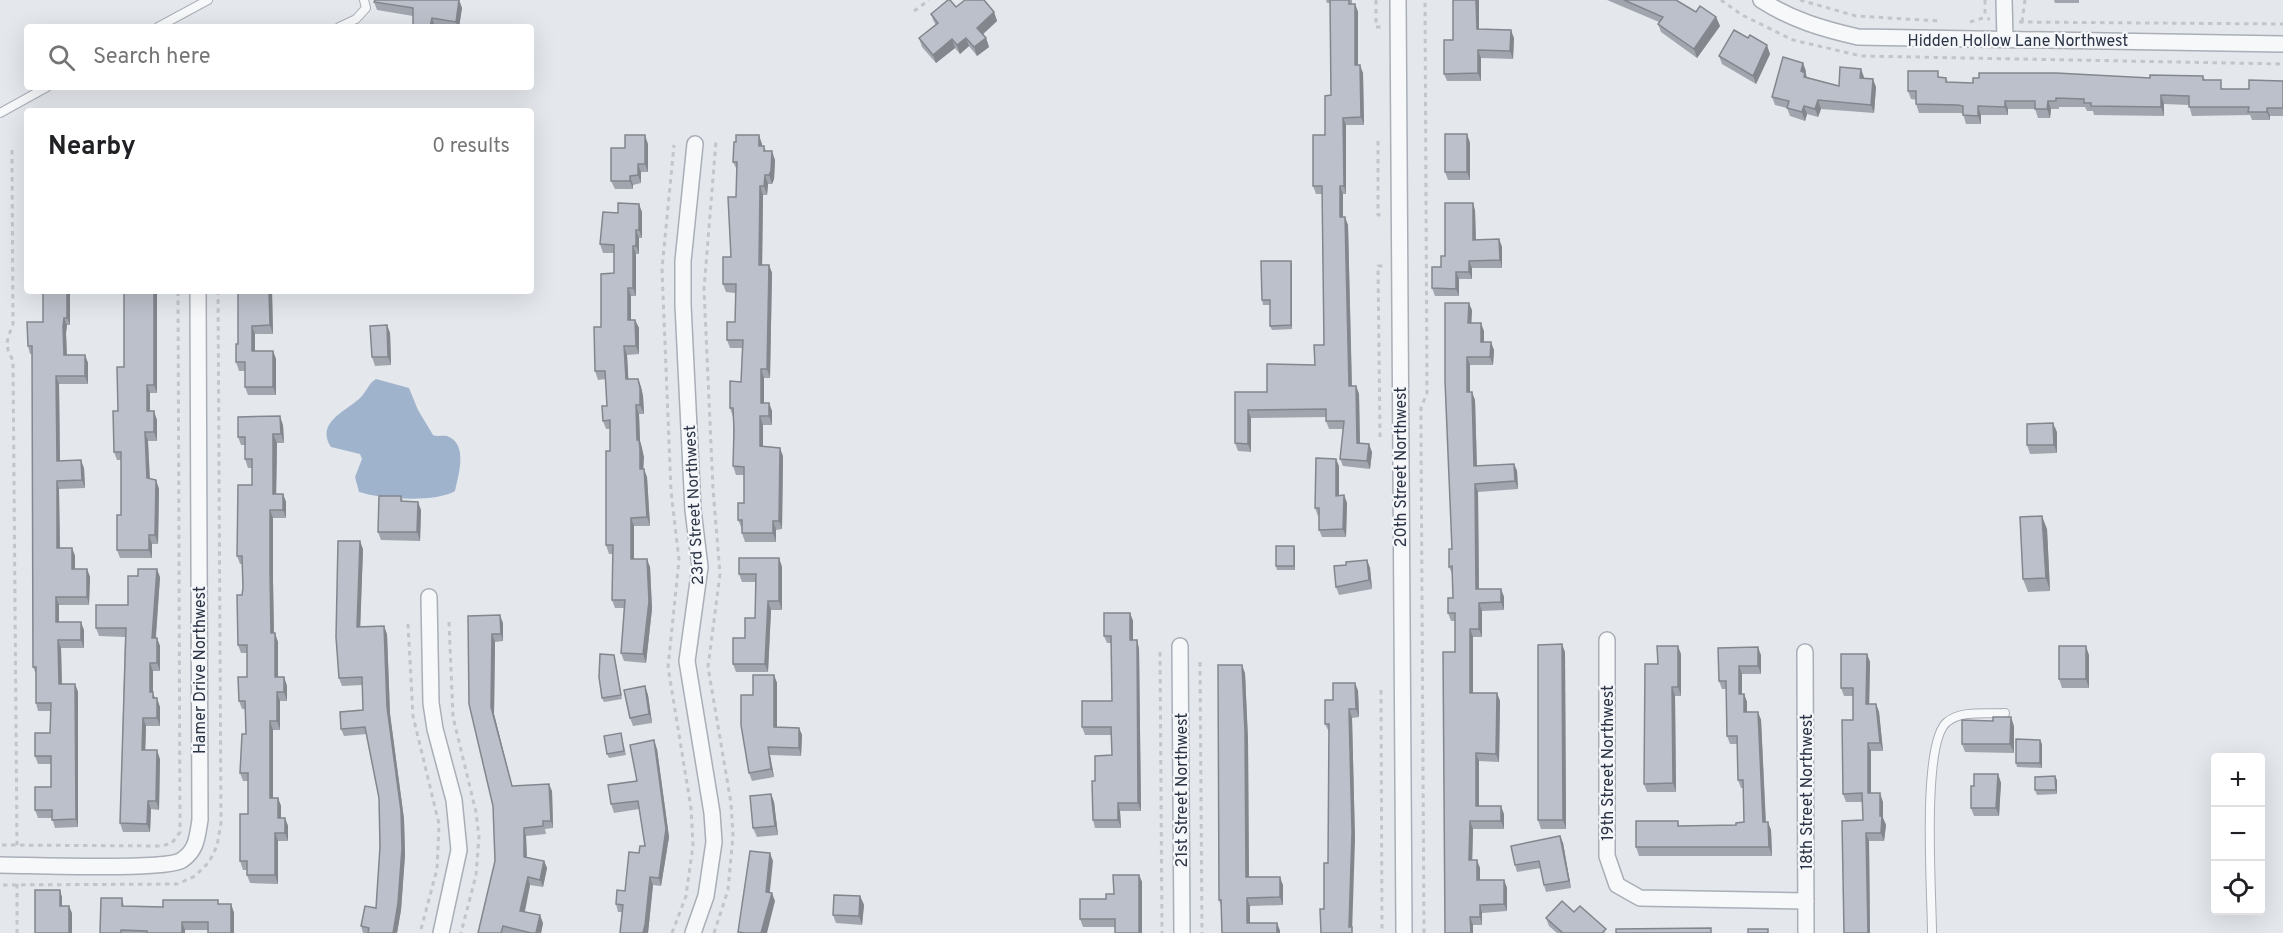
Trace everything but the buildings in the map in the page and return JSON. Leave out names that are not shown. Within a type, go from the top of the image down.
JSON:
[{"type":"street","name":"20th Street Northwest","points":[[1398,0],[1404,933]]},
{"type":"street","name":"Hidden Hollow Lane Northwest","points":[[1761,0],[1779,12],[1817,28],[1858,37],[2283,44]]},
{"type":"street","points":[[2004,0],[2005,38]]},
{"type":"street","name":"23rd Street Northwest","points":[[693,933],[706,896],[714,842],[712,813],[687,661],[700,567],[693,510],[683,305],[683,261],[695,144]]},
{"type":"street","name":"Hamer Drive Northwest","points":[[0,865],[152,866],[180,862],[196,846],[200,820],[198,294]]},
{"type":"street","points":[[429,597],[431,703],[435,729],[454,800],[459,841],[455,877],[441,933]]},
{"type":"street","name":"19th Street Northwest","points":[[1607,640],[1607,856],[1617,885],[1640,898],[1806,901]]},
{"type":"street","name":"21st Street Northwest","points":[[1180,646],[1182,933]]},
{"type":"street","name":"18th Street Northwest","points":[[1805,652],[1806,933]]},
{"type":"lane","points":[[164,24],[208,0]]},
{"type":"lane","points":[[345,24],[356,19],[366,8],[364,0]]},
{"type":"lane","points":[[0,113],[42,90]]},
{"type":"lane","points":[[1932,933],[1930,792],[1937,733],[1947,722],[1959,716],[2005,713]]},
{"type":"path","points":[[914,11],[928,0]]},
{"type":"path","points":[[1376,0],[1376,27]]},
{"type":"path","points":[[1424,933],[1420,430],[1421,408],[1427,393],[1425,0]]},
{"type":"path","points":[[1800,0],[1856,16],[1943,21]]},
{"type":"path","points":[[1985,0],[1985,26]]},
{"type":"path","points":[[2025,0],[2022,22],[2283,24]]},
{"type":"path","points":[[1962,22],[1992,20]]},
{"type":"path","points":[[714,933],[728,890],[733,836],[731,803],[708,667],[720,574],[712,489],[704,289],[716,141]]},
{"type":"path","points":[[1378,141],[1378,215]]},
{"type":"path","points":[[672,933],[686,896],[693,845],[691,808],[668,667],[679,560],[671,491],[662,269],[674,145]]},
{"type":"path","points":[[12,150],[13,324],[6,338],[6,346],[13,360],[17,855]]},
{"type":"path","points":[[1378,266],[1380,437]]},
{"type":"path","points":[[3,845],[162,846],[172,843],[180,832],[178,294]]},
{"type":"path","points":[[408,624],[413,716],[437,814],[439,836],[437,869],[420,933]]},
{"type":"path","points":[[1160,652],[1162,933]]},
{"type":"path","points":[[1200,662],[1202,933]]},
{"type":"path","points":[[1381,690],[1382,933]]},
{"type":"path","points":[[17,876],[17,933]]},
{"type":"water","points":[[376,379],[409,388],[418,410],[433,435],[447,436],[454,440],[460,453],[460,469],[455,491],[435,497],[408,499],[359,492],[355,477],[362,459],[360,454],[331,447],[327,438],[327,430],[330,423],[361,397]]}]
